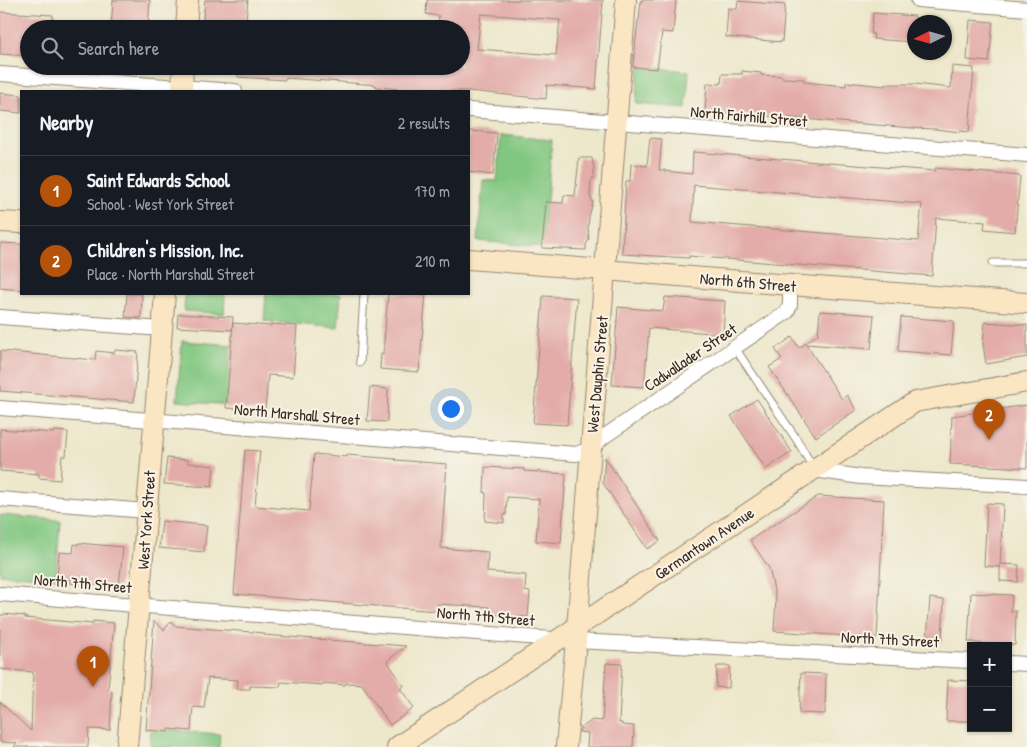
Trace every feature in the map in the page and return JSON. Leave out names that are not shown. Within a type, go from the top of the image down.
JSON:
[{"type":"street","points":[[187,20],[188,0]]},
{"type":"street","name":"West Dauphin Street","points":[[566,747],[570,636],[591,448],[626,0]]},
{"type":"street","points":[[918,0],[1027,9]]},
{"type":"street","points":[[0,74],[208,90]]},
{"type":"street","points":[[182,89],[183,75]]},
{"type":"street","name":"North Fairhill Street","points":[[470,110],[1027,155]]},
{"type":"street","points":[[0,222],[20,223]]},
{"type":"street","name":"North 6th Street","points":[[470,259],[1027,303]]},
{"type":"street","name":"Cadwallader Street","points":[[591,448],[602,438],[787,312],[790,305],[790,285]]},
{"type":"street","name":"West York Street","points":[[127,747],[165,295]]},
{"type":"street","points":[[0,317],[162,329]]},
{"type":"street","name":"Germantown Avenue","points":[[397,747],[570,636],[915,402],[1027,382]]},
{"type":"street","name":"North Marshall Street","points":[[0,408],[576,454],[591,448]]},
{"type":"street","points":[[815,470],[861,477],[1027,486]]},
{"type":"street","points":[[0,499],[146,511]]},
{"type":"street","name":"North 7th Street","points":[[0,594],[570,636],[967,661]]},
{"type":"street","points":[[1012,663],[1027,664]]},
{"type":"lane","points":[[993,263],[1027,262]]},
{"type":"lane","points":[[360,362],[364,295]]},
{"type":"lane","points":[[735,348],[815,470]]},
{"type":"green space","points":[[639,67],[689,71],[686,108],[636,104]]},
{"type":"green space","points":[[501,135],[552,140],[543,247],[478,241],[483,180],[497,181]]},
{"type":"green space","points":[[185,295],[225,295],[224,314],[184,311]]},
{"type":"green space","points":[[266,295],[341,295],[338,328],[264,321]]},
{"type":"green space","points":[[182,341],[233,345],[229,405],[177,401]]},
{"type":"green space","points":[[0,515],[60,520],[56,578],[0,574]]},
{"type":"green space","points":[[151,729],[220,734],[219,747],[150,747]]},
{"type":"building","points":[[113,0],[150,0],[149,20],[112,20]]},
{"type":"building","points":[[205,0],[248,0],[246,20],[203,20]]},
{"type":"building","points":[[427,0],[603,0],[596,89],[547,85],[546,99],[470,90],[412,90],[341,82],[238,77],[238,75],[470,75],[470,20],[438,20],[439,16],[426,14]],"holes":[[[481,14],[560,20],[556,55],[477,49]]]},
{"type":"building","points":[[641,0],[676,0],[673,33],[662,32],[657,69],[633,67]]},
{"type":"building","points":[[738,1],[785,5],[782,42],[726,37],[728,8],[737,9]]},
{"type":"building","points":[[0,12],[53,15],[53,20],[20,20],[20,55],[0,54]]},
{"type":"building","points":[[873,13],[907,15],[907,42],[873,39],[874,34],[871,34]]},
{"type":"building","points":[[970,20],[993,22],[989,62],[967,60]]},
{"type":"building","points":[[952,66],[974,68],[969,132],[705,111],[707,83],[721,84],[722,74],[742,74],[742,71],[761,73],[761,75],[782,76],[782,78],[804,79],[804,82],[846,86],[846,82],[885,86],[885,84],[915,84],[951,88]]},
{"type":"building","points":[[0,93],[20,95],[20,113],[0,111]]},
{"type":"building","points":[[470,131],[497,133],[493,175],[470,172]]},
{"type":"building","points":[[650,138],[662,139],[659,170],[692,174],[693,152],[935,171],[935,168],[1020,176],[1015,232],[984,229],[985,222],[936,218],[932,276],[689,256],[689,258],[622,254],[626,181],[630,181],[631,164],[647,166]],"holes":[[[694,185],[922,204],[918,241],[692,222]]]},
{"type":"building","points":[[579,158],[592,158],[594,169],[590,196],[593,202],[589,217],[589,239],[586,250],[542,248],[546,202],[563,203],[564,195],[575,196]]},
{"type":"building","points":[[0,243],[20,244],[20,290],[0,288]]},
{"type":"building","points":[[127,295],[142,295],[141,318],[125,317]]},
{"type":"building","points":[[388,295],[426,295],[419,372],[380,369],[381,354],[383,354]]},
{"type":"building","points":[[543,296],[577,298],[567,425],[533,423]]},
{"type":"building","points":[[665,297],[725,301],[723,334],[649,328],[644,387],[612,385],[618,307],[663,311]]},
{"type":"building","points":[[820,311],[874,315],[871,349],[806,344],[842,399],[847,395],[856,410],[816,437],[769,367],[782,359],[775,349],[792,337],[799,348],[818,334]]},
{"type":"building","points":[[178,314],[233,317],[232,330],[177,327]]},
{"type":"building","points":[[901,317],[954,321],[951,355],[898,351]]},
{"type":"building","points":[[985,322],[1027,325],[1027,357],[986,364],[983,344]]},
{"type":"building","points":[[233,323],[297,326],[293,377],[268,375],[265,411],[226,408]]},
{"type":"building","points":[[115,350],[138,352],[134,402],[0,391],[0,351],[95,360],[96,351],[114,353]]},
{"type":"building","points":[[370,387],[388,389],[387,422],[367,421]]},
{"type":"building","points":[[757,399],[792,452],[766,469],[731,416]]},
{"type":"building","points":[[1027,405],[1027,468],[950,464],[952,416]]},
{"type":"building","points":[[0,429],[54,433],[55,431],[68,432],[66,456],[62,456],[60,480],[39,478],[39,474],[0,471]]},
{"type":"building","points":[[245,450],[260,451],[255,506],[309,511],[314,454],[447,464],[441,548],[488,552],[487,572],[526,575],[525,591],[530,592],[528,617],[488,614],[489,607],[437,604],[436,611],[234,594]]},
{"type":"building","points":[[605,457],[660,541],[647,549],[603,483]]},
{"type":"building","points":[[167,458],[188,460],[188,463],[214,466],[212,487],[164,484]]},
{"type":"building","points":[[485,467],[566,474],[561,543],[536,541],[539,499],[507,497],[504,523],[485,521]]},
{"type":"building","points":[[818,496],[884,500],[877,638],[774,631],[776,599],[769,568],[750,540]]},
{"type":"building","points":[[987,503],[1003,504],[1000,567],[984,566]]},
{"type":"building","points":[[162,521],[207,526],[204,552],[159,548]]},
{"type":"building","points":[[78,543],[123,547],[119,587],[70,583],[70,580],[57,578],[59,552],[73,553],[74,544],[78,545]]},
{"type":"building","points":[[1000,564],[1019,565],[1018,582],[1000,581]]},
{"type":"building","points":[[971,593],[1012,595],[1011,611],[1016,611],[1015,645],[1012,645],[1012,642],[968,642]]},
{"type":"building","points":[[930,598],[944,600],[942,641],[927,640]]},
{"type":"building","points":[[0,615],[25,616],[25,618],[93,624],[93,621],[114,623],[108,689],[112,690],[110,730],[89,729],[88,747],[14,747],[17,743],[0,742],[0,702],[31,731],[33,672],[0,669]]},
{"type":"building","points":[[154,621],[164,630],[171,621],[175,626],[406,646],[387,661],[404,686],[400,688],[414,708],[390,725],[362,684],[323,683],[323,685],[281,682],[280,687],[250,686],[250,689],[237,689],[238,680],[208,678],[204,708],[193,707],[191,731],[169,729],[169,732],[146,730]]},
{"type":"building","points":[[606,663],[622,664],[619,723],[634,726],[633,747],[587,747],[588,733],[579,732],[580,729],[592,720],[602,721]]},
{"type":"building","points":[[717,666],[730,666],[729,688],[716,687]]},
{"type":"building","points":[[801,673],[826,674],[825,714],[799,713]]},
{"type":"building","points":[[948,680],[967,681],[967,721],[946,721]]},
{"type":"place","name":"Children's Mission, Inc.","points":[[989,440]]},
{"type":"place","name":"Saint Edwards School","points":[[93,687]]}]
